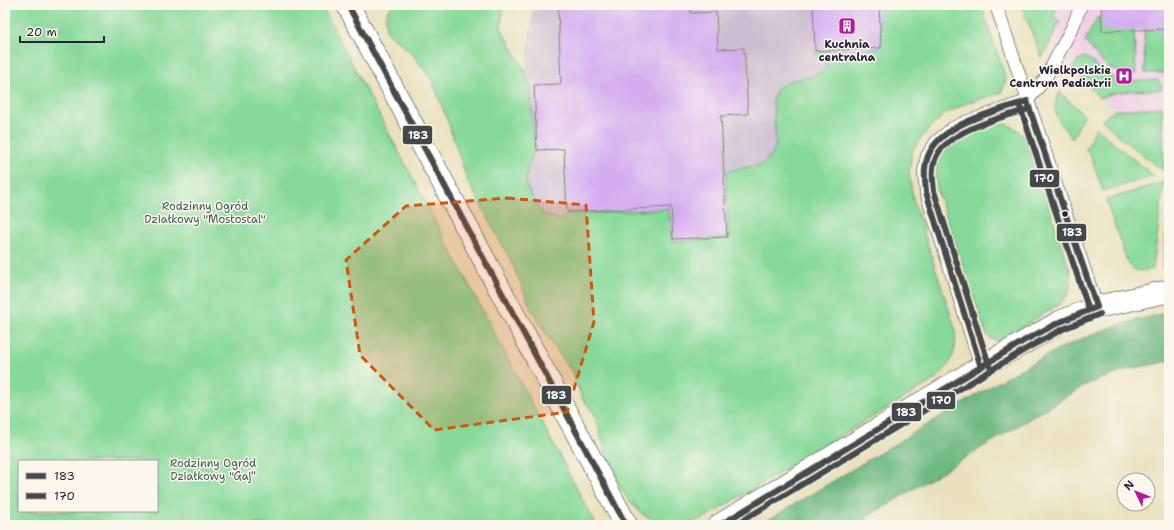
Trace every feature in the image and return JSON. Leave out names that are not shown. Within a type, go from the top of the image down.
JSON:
[{"type":"street","points":[[349,5],[626,525]]},
{"type":"street","points":[[720,525],[981,366],[1060,322],[1097,307],[1169,291]]},
{"type":"lane","points":[[996,5],[1097,307]]},
{"type":"lane","points":[[981,366],[926,192],[924,171],[927,156],[936,142],[953,128],[1027,101],[1045,79],[1073,26],[1081,5]]},
{"type":"highlighted area","points":[[507,198],[586,205],[594,322],[567,412],[434,430],[360,355],[346,260],[406,206]]},
{"type":"shaded area","points":[[533,5],[900,5],[804,270],[569,285],[515,170]]},
{"type":"shaded area","name":"Wielkpolskie Centrum Pediatrii","points":[[1028,5],[1169,5],[1169,154],[1115,110],[1086,83],[1050,41]]},
{"type":"green space","name":"Rodzinny Ogród Działkowy \"Mostostal\"","points":[[5,5],[321,5],[596,525],[5,525]]},
{"type":"green space","points":[[392,5],[503,5],[501,28],[525,71],[531,87],[534,151],[527,169],[526,186],[541,213],[559,220],[569,214],[669,209],[672,242],[729,238],[726,171],[761,165],[772,155],[776,143],[773,99],[777,89],[789,81],[811,77],[828,68],[824,60],[815,56],[815,51],[881,48],[879,5],[981,5],[1006,79],[1003,89],[1000,93],[967,103],[945,114],[924,134],[912,151],[909,172],[913,199],[955,329],[956,337],[954,351],[949,363],[934,380],[704,518],[686,524],[663,523],[643,515],[627,498],[620,486],[605,449],[594,413],[582,398],[572,372],[531,308],[511,261],[467,179],[432,80],[411,52],[386,31],[386,14]]},
{"type":"green space","points":[[1021,5],[1059,5],[1053,16],[1060,22],[1042,58]]},
{"type":"green space","points":[[1098,17],[1102,17],[1134,30],[1136,74],[1112,69],[1101,60],[1085,41]]},
{"type":"green space","points":[[1144,29],[1169,29],[1169,73],[1145,73]]},
{"type":"green space","points":[[1084,57],[1092,61],[1109,76],[1130,81],[1158,80],[1161,85],[1161,90],[1115,93],[1100,98],[1073,69],[1077,61]]},
{"type":"green space","points":[[1060,92],[1084,115],[1072,139],[1060,122],[1055,111],[1055,106]]},
{"type":"green space","points":[[1162,107],[1164,171],[1120,137],[1102,120],[1115,110]]},
{"type":"green space","points":[[991,123],[1008,125],[1012,127],[1021,133],[1028,143],[1070,271],[1069,292],[1061,303],[999,341],[990,338],[985,331],[937,190],[936,180],[936,169],[941,155],[946,149],[967,133]]},
{"type":"green space","points":[[1096,127],[1114,144],[1154,176],[1103,191],[1090,153],[1086,150]]},
{"type":"green space","points":[[1164,182],[1153,269],[1143,271],[1133,269],[1128,264],[1106,200]]},
{"type":"green space","points":[[1169,217],[1169,266],[1162,267]]},
{"type":"green space","points":[[1169,313],[1169,361],[1130,369],[1087,384],[867,517],[868,525],[760,525],[1010,375],[1067,345],[1107,329],[1148,317]]},
{"type":"building","points":[[558,5],[690,5],[691,13],[716,12],[718,49],[744,48],[748,114],[721,116],[727,237],[673,239],[671,207],[567,212],[564,149],[537,150],[534,85],[561,84]]},
{"type":"building","name":"Kuchnia centralna","points":[[813,5],[879,5],[881,48],[815,51]]},
{"type":"building","points":[[1101,5],[1169,5],[1169,29],[1102,31]]},
{"type":"transit line","name":"183","points":[[348,5],[626,525]]},
{"type":"transit line","name":"183","points":[[1027,101],[1097,307]]},
{"type":"transit line","name":"183","points":[[981,367],[926,192],[925,165],[928,156],[935,145],[945,135],[957,127],[986,114],[1027,101]]},
{"type":"transit line","name":"170","points":[[1019,104],[1089,310]]},
{"type":"transit line","name":"170","points":[[989,365],[934,191],[933,168],[935,160],[941,150],[950,141],[962,133],[990,121],[1029,109]]},
{"type":"transit line","name":"183","points":[[720,525],[1027,339],[1060,322],[1097,307]]},
{"type":"transit line","name":"170","points":[[735,525],[1031,346],[1063,329],[1100,314]]},
{"type":"place","name":"Kuchnia centralna","points":[[847,26]]},
{"type":"place","name":"Wielkpolskie Centrum Pediatrii","points":[[1124,76]]},
{"type":"park label","name":"Rodzinny Ogród Działkowy \"Gaj\"","points":[[213,469]]}]
